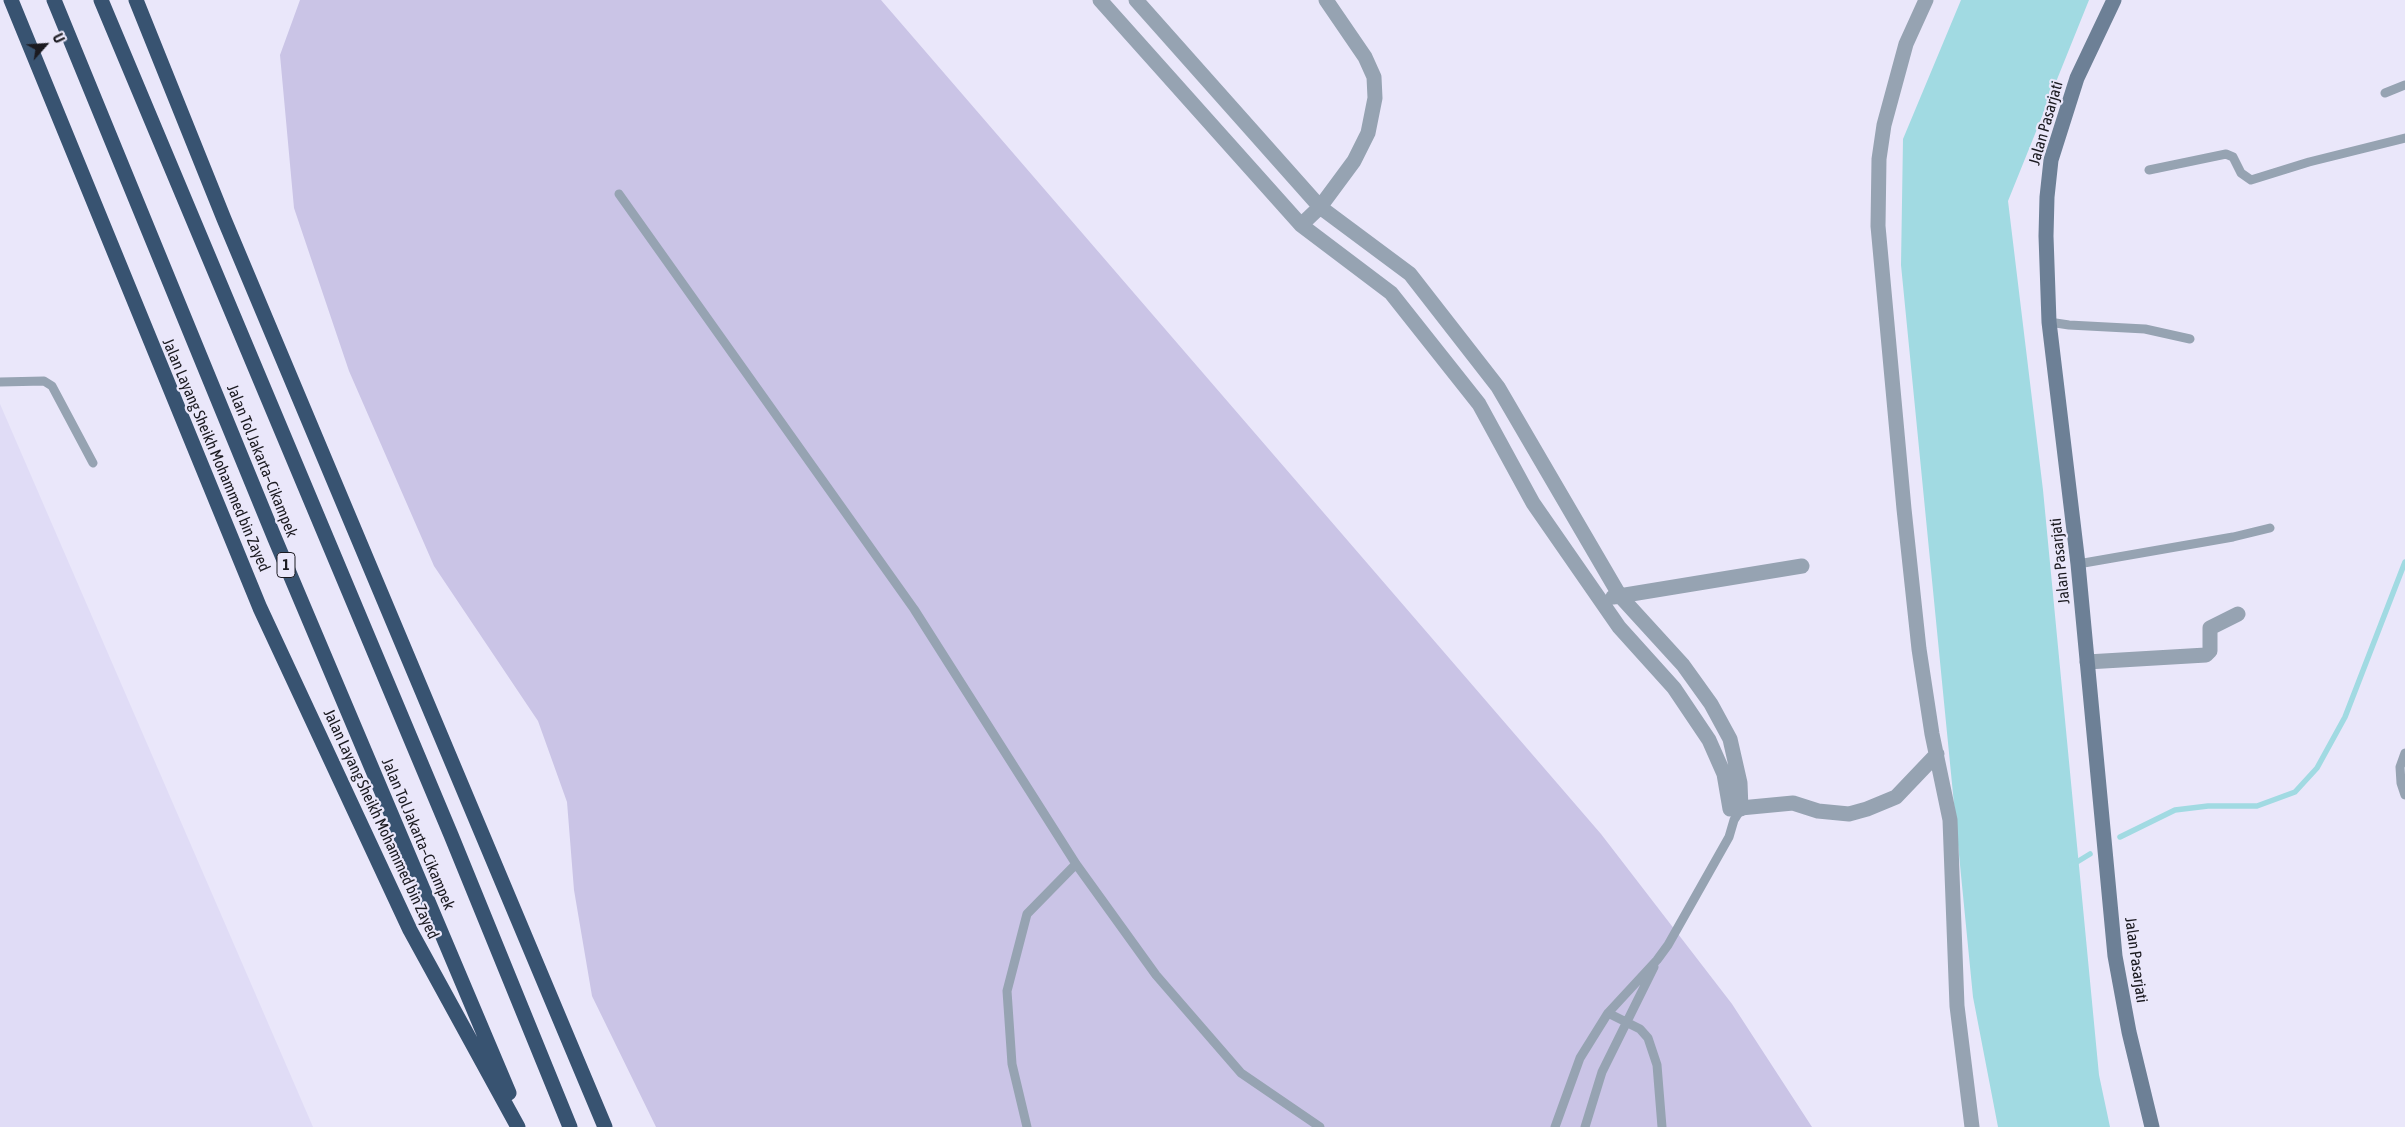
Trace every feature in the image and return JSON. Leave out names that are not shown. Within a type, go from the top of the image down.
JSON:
[{"type":"highway","name":"Jalan Layang Sheikh Mohammed bin Zayed","points":[[11,0],[260,608],[410,930],[518,1127]]},
{"type":"highway","name":"Jalan Tol Jakarta–Cikampek","points":[[54,0],[275,539],[523,1127]]},
{"type":"highway","name":"Jalan Tol Jakarta–Cikampek","points":[[101,0],[443,816],[570,1127]]},
{"type":"highway","points":[[136,0],[224,219],[605,1127]]},
{"type":"main road","name":"Jalan Pasarjati","points":[[2114,0],[2078,78],[2051,160],[2046,197],[2046,236],[2049,322],[2078,564],[2115,956],[2129,1032],[2152,1127]]},
{"type":"street","points":[[1100,0],[1301,225],[1391,293],[1479,404],[1533,502],[1600,600],[1619,627],[1674,688],[1709,740],[1724,774],[1735,813]]},
{"type":"street","points":[[1136,0],[1320,207],[1410,274],[1498,387],[1620,596],[1683,666],[1710,704],[1730,739],[1740,783],[1735,813]]},
{"type":"street","points":[[1301,225],[1320,207],[1354,161],[1368,133],[1375,98],[1374,77],[1365,57],[1326,0]]},
{"type":"street","points":[[1926,0],[1906,44],[1892,94],[1878,159],[1878,226],[1904,510],[1919,649],[1950,820],[1958,1006],[1972,1127]]},
{"type":"street","points":[[1600,600],[1802,566]]},
{"type":"street","points":[[2087,662],[2206,655],[2210,652],[2210,628],[2238,614]]},
{"type":"street","points":[[1735,813],[1793,803],[1818,811],[1849,814],[1867,809],[1896,797],[1937,754]]},
{"type":"lane","points":[[2385,93],[2405,85]]},
{"type":"lane","points":[[2149,170],[2226,154],[2233,157],[2241,173],[2251,180],[2309,162],[2405,138]]},
{"type":"lane","points":[[619,194],[914,609],[1076,864],[1156,975],[1241,1072],[1320,1127]]},
{"type":"lane","points":[[2049,322],[2069,325],[2145,329],[2190,338]]},
{"type":"lane","points":[[0,382],[44,381],[52,386],[94,464]]},
{"type":"lane","points":[[2078,564],[2233,538],[2270,528]]},
{"type":"lane","points":[[2405,753],[2400,767],[2401,784],[2405,794]]},
{"type":"lane","points":[[1584,1127],[1602,1072],[1628,1023],[1657,960],[1729,837],[1735,813]]},
{"type":"lane","points":[[1027,1127],[1012,1064],[1007,991],[1027,914],[1076,864]]},
{"type":"lane","points":[[1555,1127],[1580,1058],[1608,1013],[1657,960]]},
{"type":"lane","points":[[1608,1013],[1640,1029],[1648,1038],[1657,1065],[1662,1127]]},
{"type":"shaded area","points":[[300,0],[881,0],[1601,834],[1732,1004],[1812,1127],[656,1127],[592,996],[574,890],[567,802],[538,721],[434,566],[349,371],[294,208],[280,55]]},
{"type":"shaded area","points":[[1961,0],[2089,0],[2008,201],[2043,490],[2099,1075],[2110,1127],[1998,1127],[1973,997],[1901,265],[1903,139]]},
{"type":"shaded area","points":[[0,404],[313,1127],[0,1127]]},
{"type":"waterway","points":[[2120,837],[2175,810],[2208,806],[2257,806],[2295,792],[2317,768],[2345,717],[2405,562]]},
{"type":"waterway","points":[[2072,865],[2090,854]]}]
